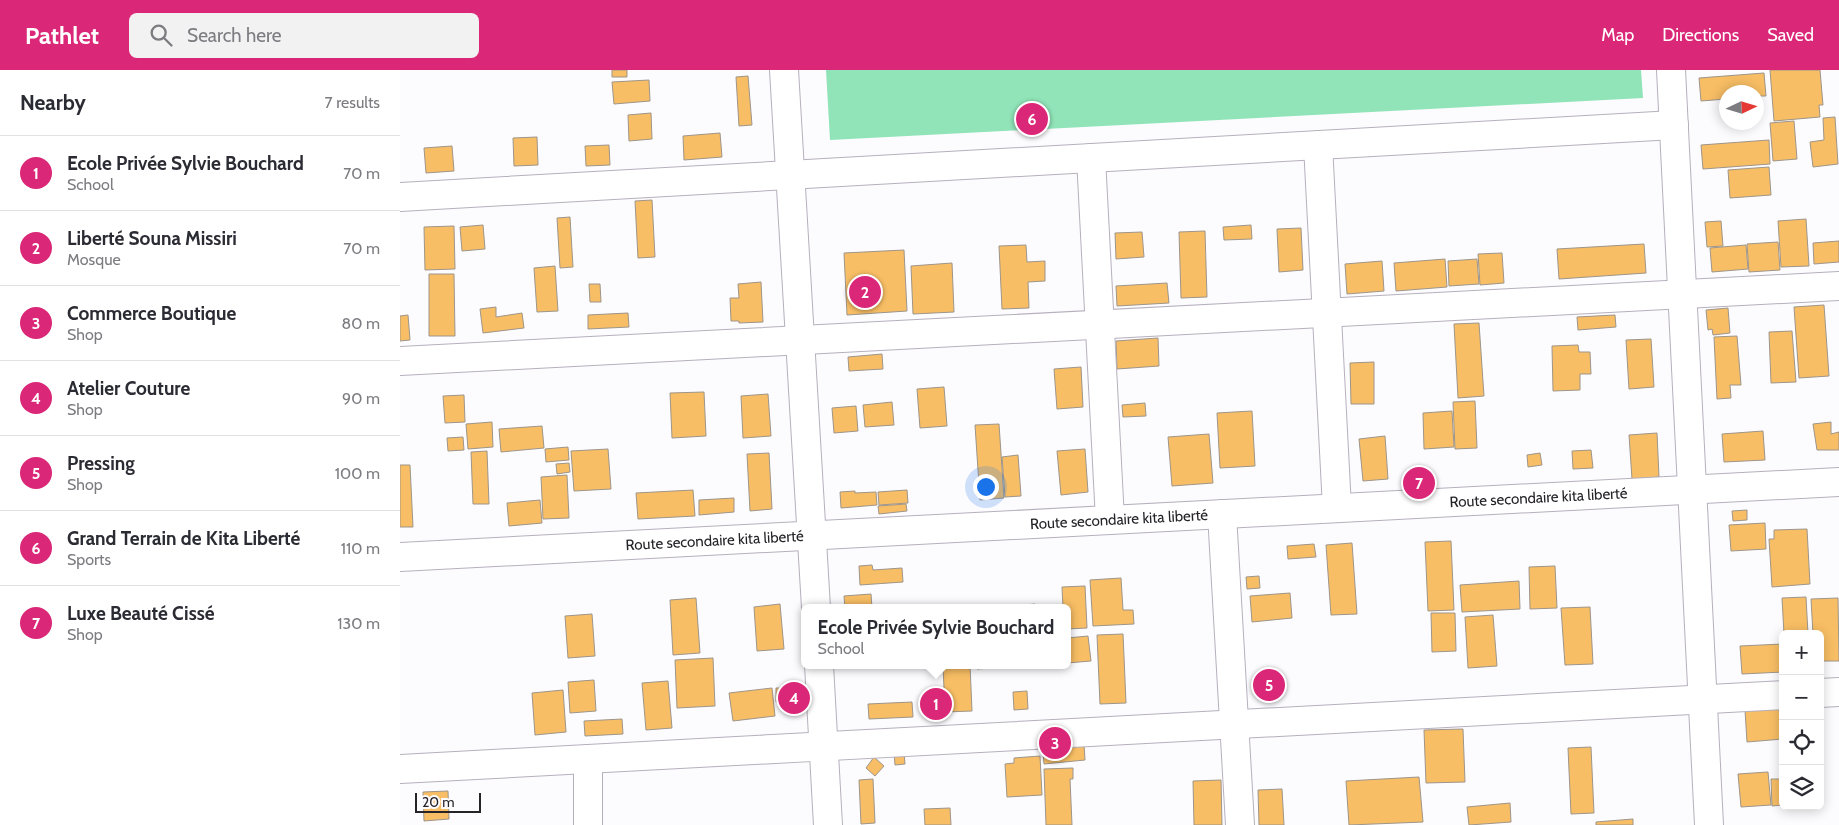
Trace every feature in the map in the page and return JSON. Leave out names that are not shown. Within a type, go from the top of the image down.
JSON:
[{"type":"street","points":[[784,70],[816,604]]},
{"type":"street","points":[[1671,70],[1708,825]]},
{"type":"street","points":[[400,197],[1674,125]]},
{"type":"street","points":[[1318,145],[1337,508]]},
{"type":"street","points":[[1091,158],[1110,520]]},
{"type":"street","points":[[400,361],[1839,286]]},
{"type":"street","name":"Route secondaire kita liberté","points":[[400,557],[1839,482]]},
{"type":"street","points":[[1222,514],[1240,825]]},
{"type":"street","points":[[819,669],[828,825]]},
{"type":"street","points":[[1824,693],[1839,692]]},
{"type":"street","points":[[400,769],[1779,695]]},
{"type":"street","points":[[588,759],[588,825]]},
{"type":"green space","points":[[826,70],[1641,70],[1643,98],[830,140]]},
{"type":"building","points":[[612,70],[627,70],[627,77],[612,77]]},
{"type":"building","points":[[1770,70],[1820,70],[1823,105],[1819,105],[1820,117],[1774,121]]},
{"type":"building","points":[[1764,73],[1766,96],[1764,96],[1764,85],[1719,85],[1719,100],[1701,101],[1699,78]]},
{"type":"building","points":[[748,76],[752,125],[739,126],[736,77]]},
{"type":"building","points":[[649,80],[650,101],[614,104],[612,82]]},
{"type":"building","points":[[651,113],[652,139],[629,141],[628,115]]},
{"type":"building","points":[[1835,117],[1838,164],[1813,167],[1810,142],[1824,140],[1823,118]]},
{"type":"building","points":[[1794,121],[1797,159],[1773,161],[1770,123]]},
{"type":"building","points":[[720,133],[722,157],[684,160],[683,136]]},
{"type":"building","points":[[537,137],[538,165],[514,166],[513,138]]},
{"type":"building","points":[[1769,140],[1770,164],[1703,169],[1701,145]]},
{"type":"building","points":[[609,145],[610,165],[586,166],[585,146]]},
{"type":"building","points":[[452,146],[454,171],[426,173],[424,148]]},
{"type":"building","points":[[1769,167],[1771,195],[1730,198],[1728,170]]},
{"type":"building","points":[[652,200],[655,257],[638,258],[635,201]]},
{"type":"building","points":[[570,217],[573,267],[560,268],[557,218]]},
{"type":"building","points":[[1806,219],[1809,266],[1781,267],[1778,221]]},
{"type":"building","points":[[1721,221],[1723,246],[1707,247],[1705,222]]},
{"type":"building","points":[[483,225],[485,249],[462,251],[460,227]]},
{"type":"building","points":[[1251,225],[1252,239],[1224,240],[1223,227]]},
{"type":"building","points":[[454,226],[455,269],[425,270],[424,227]]},
{"type":"building","points":[[1301,228],[1303,270],[1279,272],[1277,229]]},
{"type":"building","points":[[1205,231],[1207,297],[1181,298],[1179,232]]},
{"type":"building","points":[[1142,232],[1144,257],[1116,259],[1115,233]]},
{"type":"building","points":[[1839,241],[1839,262],[1814,264],[1813,243]]},
{"type":"building","points":[[1778,242],[1780,270],[1749,272],[1747,244]]},
{"type":"building","points":[[1644,244],[1646,273],[1559,279],[1557,249]]},
{"type":"building","points":[[1026,245],[1027,262],[1045,261],[1045,281],[1028,282],[1029,308],[1002,309],[999,246]]},
{"type":"building","points":[[1746,245],[1748,269],[1712,272],[1710,248]]},
{"type":"building","points":[[904,250],[907,311],[847,315],[844,253]]},
{"type":"building","points":[[1502,253],[1504,283],[1480,285],[1478,254]]},
{"type":"building","points":[[1445,259],[1447,287],[1396,291],[1394,263]]},
{"type":"building","points":[[1477,259],[1479,284],[1449,286],[1448,261]]},
{"type":"building","points":[[1382,261],[1384,291],[1347,294],[1345,264]]},
{"type":"building","points":[[952,263],[954,312],[913,314],[911,266]]},
{"type":"building","points":[[555,266],[558,311],[537,312],[534,268]]},
{"type":"building","points":[[429,274],[454,274],[455,336],[429,336]]},
{"type":"building","points":[[761,282],[763,322],[739,323],[739,321],[731,321],[730,298],[739,298],[738,284]]},
{"type":"building","points":[[1167,283],[1169,303],[1117,306],[1116,286]]},
{"type":"building","points":[[589,284],[600,284],[601,302],[590,302]]},
{"type":"building","points":[[1824,305],[1829,376],[1799,378],[1794,307]]},
{"type":"building","points":[[496,307],[496,317],[522,313],[524,328],[483,333],[480,309]]},
{"type":"building","points":[[1728,308],[1730,333],[1713,335],[1712,329],[1708,330],[1706,310]]},
{"type":"building","points":[[628,313],[629,327],[588,329],[588,315]]},
{"type":"building","points":[[408,315],[410,340],[400,341],[400,316]]},
{"type":"building","points":[[1615,315],[1616,327],[1578,330],[1577,317]]},
{"type":"building","points":[[1479,323],[1484,396],[1458,398],[1454,324]]},
{"type":"building","points":[[1792,331],[1796,382],[1771,383],[1769,332]]},
{"type":"building","points":[[1737,336],[1741,385],[1730,385],[1731,398],[1717,399],[1714,337]]},
{"type":"building","points":[[1158,338],[1159,366],[1117,369],[1116,341]]},
{"type":"building","points":[[1651,339],[1654,387],[1629,389],[1626,340]]},
{"type":"building","points":[[1578,345],[1579,352],[1590,352],[1591,374],[1580,374],[1580,390],[1553,391],[1552,346]]},
{"type":"building","points":[[882,354],[883,369],[849,371],[848,357]]},
{"type":"building","points":[[1374,362],[1374,404],[1351,404],[1350,363]]},
{"type":"building","points":[[1081,367],[1083,407],[1057,409],[1054,369]]},
{"type":"building","points":[[944,387],[947,426],[920,428],[917,389]]},
{"type":"building","points":[[704,392],[706,436],[672,438],[670,393]]},
{"type":"building","points":[[768,394],[771,436],[743,438],[741,396]]},
{"type":"building","points":[[464,395],[465,422],[445,423],[443,396]]},
{"type":"building","points":[[1475,401],[1477,448],[1455,449],[1453,402]]},
{"type":"building","points":[[892,402],[894,425],[865,427],[863,405]]},
{"type":"building","points":[[1145,403],[1146,416],[1123,417],[1122,405]]},
{"type":"building","points":[[856,406],[858,431],[834,433],[832,408]]},
{"type":"building","points":[[1252,411],[1255,466],[1220,468],[1217,413]]},
{"type":"building","points":[[1452,411],[1454,447],[1424,449],[1423,413]]},
{"type":"building","points":[[492,422],[493,447],[468,449],[466,424]]},
{"type":"building","points":[[1831,422],[1831,434],[1839,432],[1839,450],[1817,450],[1813,424]]},
{"type":"building","points":[[999,424],[1004,498],[980,500],[975,425]]},
{"type":"building","points":[[542,426],[544,448],[501,452],[499,429]]},
{"type":"building","points":[[1763,431],[1765,460],[1724,462],[1722,434]]},
{"type":"building","points":[[1657,433],[1659,477],[1632,479],[1629,435]]},
{"type":"building","points":[[1209,434],[1213,483],[1172,486],[1168,437]]},
{"type":"building","points":[[1385,436],[1388,479],[1363,481],[1359,439]]},
{"type":"building","points":[[463,437],[464,450],[448,451],[447,438]]},
{"type":"building","points":[[568,447],[569,460],[546,462],[545,449]]},
{"type":"building","points":[[608,449],[611,489],[574,491],[571,451]]},
{"type":"building","points":[[1085,449],[1088,492],[1061,495],[1057,451]]},
{"type":"building","points":[[1591,450],[1593,468],[1573,469],[1572,451]]},
{"type":"building","points":[[487,451],[489,504],[473,504],[471,452]]},
{"type":"building","points":[[769,453],[772,509],[750,511],[747,454]]},
{"type":"building","points":[[1540,453],[1542,465],[1528,467],[1527,455]]},
{"type":"building","points":[[1018,455],[1021,496],[1005,497],[1002,457]]},
{"type":"building","points":[[569,463],[570,472],[557,474],[556,464]]},
{"type":"building","points":[[400,465],[410,465],[413,527],[400,527]]},
{"type":"building","points":[[567,475],[569,518],[543,519],[541,477]]},
{"type":"building","points":[[693,490],[695,516],[638,519],[636,493]]},
{"type":"building","points":[[907,490],[908,503],[879,505],[878,492]]},
{"type":"building","points":[[855,491],[855,493],[876,492],[877,505],[841,508],[840,492]]},
{"type":"building","points":[[734,498],[734,512],[699,515],[699,500]]},
{"type":"building","points":[[540,500],[542,523],[509,526],[507,503]]},
{"type":"building","points":[[906,504],[907,511],[879,514],[878,506]]},
{"type":"building","points":[[1747,510],[1747,520],[1733,521],[1732,511]]},
{"type":"building","points":[[1765,523],[1766,549],[1731,551],[1729,525]]},
{"type":"building","points":[[1807,529],[1810,584],[1772,587],[1769,539],[1774,539],[1774,530]]},
{"type":"building","points":[[1451,541],[1454,610],[1428,611],[1425,542]]},
{"type":"building","points":[[1352,543],[1357,614],[1331,615],[1326,545]]},
{"type":"building","points":[[1314,544],[1316,557],[1288,559],[1287,546]]},
{"type":"building","points":[[872,565],[873,570],[902,568],[903,582],[860,585],[859,566]]},
{"type":"building","points":[[1555,566],[1557,608],[1530,609],[1529,567]]},
{"type":"building","points":[[1259,576],[1260,588],[1247,589],[1246,577]]},
{"type":"building","points":[[1121,578],[1123,610],[1133,610],[1134,624],[1093,626],[1090,580]]},
{"type":"building","points":[[1519,581],[1520,609],[1462,612],[1460,585]]},
{"type":"building","points":[[1085,586],[1087,628],[1071,629],[1071,604],[1063,604],[1062,587]]},
{"type":"building","points":[[1290,593],[1292,618],[1252,622],[1250,596]]},
{"type":"building","points":[[871,594],[872,604],[845,604],[844,596]]},
{"type":"building","points":[[1806,597],[1808,630],[1784,630],[1782,598]]},
{"type":"building","points":[[696,598],[700,653],[673,655],[670,600]]},
{"type":"building","points":[[1838,598],[1839,661],[1824,661],[1824,630],[1813,630],[1811,599]]},
{"type":"building","points":[[780,604],[784,649],[757,651],[754,607]]},
{"type":"building","points":[[1590,607],[1593,664],[1565,665],[1561,608]]},
{"type":"building","points":[[1431,613],[1455,613],[1456,651],[1432,652]]},
{"type":"building","points":[[592,614],[595,656],[568,658],[565,616]]},
{"type":"building","points":[[1493,615],[1497,666],[1468,668],[1465,617]]},
{"type":"building","points":[[1123,634],[1126,703],[1100,704],[1097,635]]},
{"type":"building","points":[[1088,636],[1091,661],[1071,663],[1071,638]]},
{"type":"building","points":[[1779,644],[1779,672],[1742,674],[1740,646]]},
{"type":"building","points":[[713,658],[715,706],[677,708],[675,660]]},
{"type":"building","points":[[943,669],[970,669],[972,711],[945,712]]},
{"type":"building","points":[[594,680],[596,711],[570,713],[568,682]]},
{"type":"building","points":[[668,681],[672,728],[646,730],[642,683]]},
{"type":"building","points":[[772,688],[775,716],[733,721],[729,693]]},
{"type":"building","points":[[776,688],[794,688],[794,702],[776,702]]},
{"type":"building","points":[[563,690],[566,732],[535,735],[532,693]]},
{"type":"building","points":[[1027,691],[1028,709],[1014,710],[1013,692]]},
{"type":"building","points":[[912,702],[913,717],[869,719],[868,704]]},
{"type":"building","points":[[1779,707],[1779,739],[1747,742],[1745,710]]},
{"type":"building","points":[[622,719],[623,734],[585,736],[584,721]]},
{"type":"building","points":[[1463,729],[1465,782],[1426,783],[1424,730]]},
{"type":"building","points":[[1042,741],[1084,744],[1085,760],[1044,764]]},
{"type":"building","points":[[1591,747],[1594,813],[1571,814],[1568,748]]},
{"type":"building","points":[[904,752],[905,764],[895,765],[894,753]]},
{"type":"building","points":[[1040,756],[1042,795],[1007,797],[1005,764],[1014,763],[1014,758]]},
{"type":"building","points":[[874,757],[884,766],[875,776],[866,768]]},
{"type":"building","points":[[1073,768],[1073,779],[1070,779],[1072,825],[1046,825],[1044,769]]},
{"type":"building","points":[[1768,772],[1771,805],[1741,807],[1738,774]]},
{"type":"building","points":[[1419,777],[1423,822],[1349,825],[1346,781]]},
{"type":"building","points":[[873,779],[875,823],[861,824],[859,780]]},
{"type":"building","points":[[1771,779],[1779,779],[1779,805],[1772,806]]},
{"type":"building","points":[[1221,780],[1222,825],[1194,825],[1193,781]]},
{"type":"building","points":[[1282,789],[1284,825],[1259,825],[1258,790]]},
{"type":"building","points":[[448,791],[449,819],[424,821],[423,792]]},
{"type":"building","points":[[1510,803],[1511,822],[1469,825],[1467,807]]},
{"type":"building","points":[[950,808],[951,825],[925,825],[924,809]]},
{"type":"building","points":[[1633,819],[1633,825],[1596,825],[1596,822]]},
{"type":"place","name":"Grand Terrain de Kita Liberté","points":[[1032,119]]},
{"type":"place","name":"Liberté Souna Missiri","points":[[865,292]]},
{"type":"place","name":"Luxe Beauté Cissé","points":[[1419,483]]},
{"type":"place","name":"Pressing","points":[[1269,685]]},
{"type":"place","name":"Atelier Couture","points":[[794,698]]},
{"type":"place","name":"Ecole Privée Sylvie Bouchard","points":[[936,704]]},
{"type":"place","name":"Commerce Boutique","points":[[1055,743]]}]
